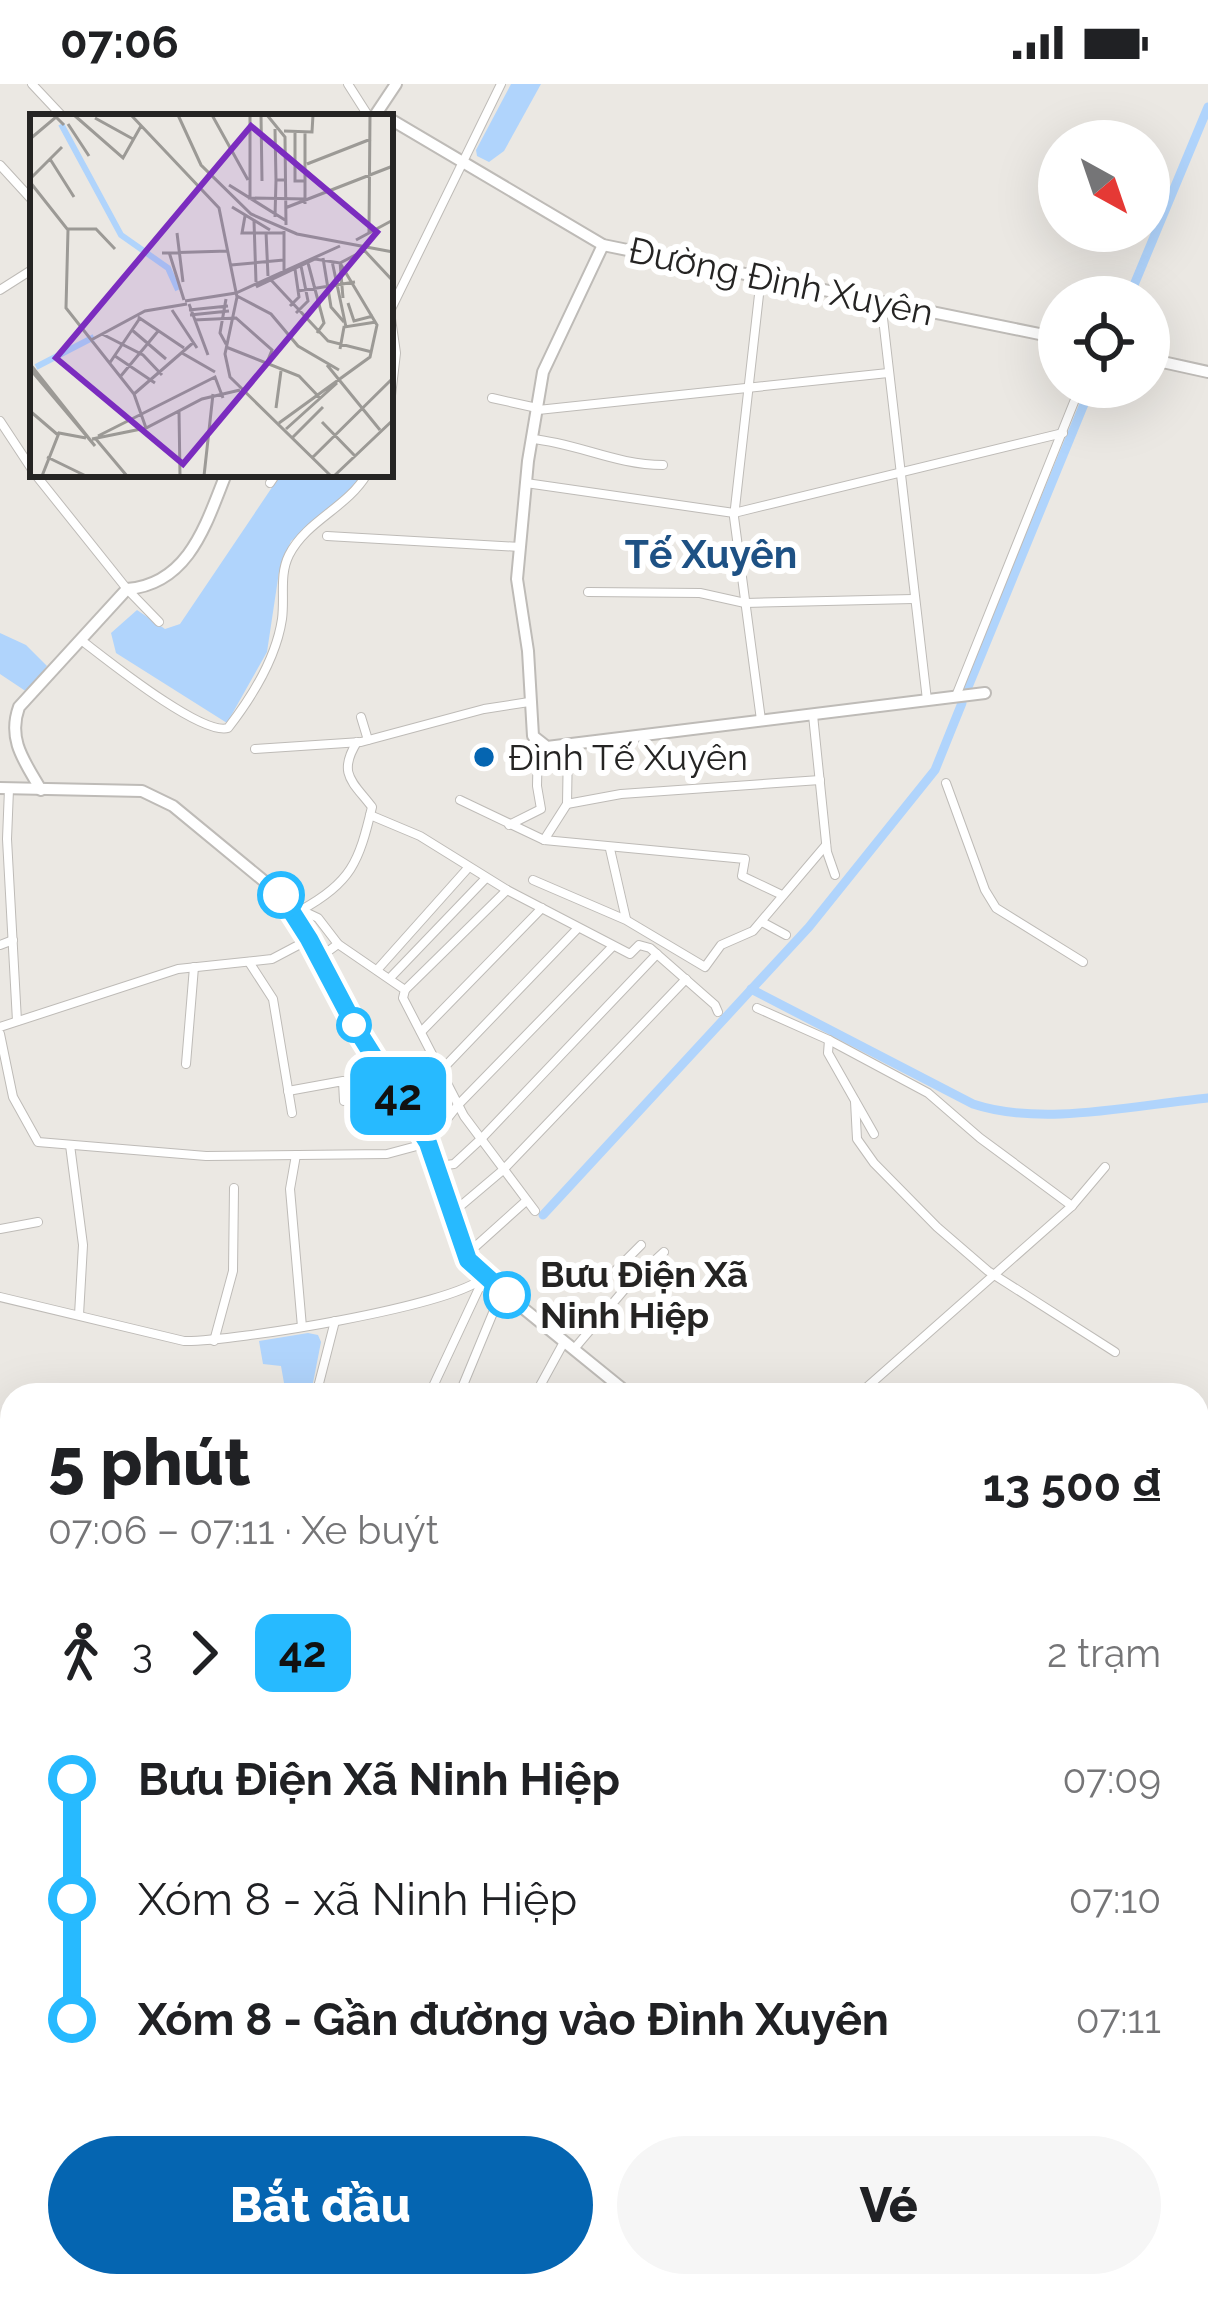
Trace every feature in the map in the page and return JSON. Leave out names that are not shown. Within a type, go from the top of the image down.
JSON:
[{"type":"street","points":[[32,84],[60,114]]},
{"type":"street","points":[[348,84],[376,114]]},
{"type":"street","points":[[381,114],[396,84]]},
{"type":"street","points":[[393,305],[501,84]]},
{"type":"street","name":"Đường Đình Xuyên","points":[[393,124],[603,245],[1038,334]]},
{"type":"street","points":[[0,165],[30,198]]},
{"type":"street","points":[[603,245],[543,372],[526,483],[517,579],[528,651],[533,736],[538,742],[548,747],[568,745],[985,693]]},
{"type":"street","points":[[0,290],[30,271]]},
{"type":"street","points":[[761,275],[734,512],[761,722]]},
{"type":"street","points":[[880,302],[927,700]]},
{"type":"street","points":[[393,332],[393,378]]},
{"type":"street","points":[[1170,363],[1208,372]]},
{"type":"street","points":[[492,398],[537,409],[888,373]]},
{"type":"street","points":[[956,696],[1072,408]]},
{"type":"street","points":[[0,421],[30,466]]},
{"type":"street","points":[[526,483],[734,512],[1063,433]]},
{"type":"street","points":[[532,439],[627,464],[663,465]]},
{"type":"street","points":[[38,477],[159,622]]},
{"type":"street","points":[[41,790],[17,747],[14,720],[20,707],[128,590],[164,579],[184,562],[201,538],[224,477]]},
{"type":"street","points":[[81,640],[213,729],[228,728],[271,656],[282,621],[285,563],[292,549],[341,507],[365,477]]},
{"type":"street","points":[[327,536],[520,548]]},
{"type":"street","points":[[588,592],[700,592],[745,603],[913,598]]},
{"type":"street","points":[[255,749],[362,741],[473,711],[529,702]]},
{"type":"street","points":[[813,715],[826,845],[836,875]]},
{"type":"street","points":[[361,717],[362,741],[348,756],[348,771],[371,811],[578,928],[630,954],[639,944],[657,954],[716,1004],[718,1012]]},
{"type":"street","points":[[509,825],[542,809],[537,786],[538,742]]},
{"type":"street","points":[[544,840],[567,804],[568,745]]},
{"type":"street","points":[[567,804],[644,791],[820,780]]},
{"type":"street","points":[[946,783],[996,908],[1083,962]]},
{"type":"street","points":[[17,1022],[4,789],[142,790],[173,806],[281,895],[318,918],[338,944],[406,990]]},
{"type":"street","points":[[460,800],[544,840],[745,859],[742,876],[782,895]]},
{"type":"street","points":[[301,910],[333,893],[347,877],[371,811]]},
{"type":"street","points":[[533,880],[626,920],[705,967],[721,945],[762,922],[826,845]]},
{"type":"street","points":[[610,849],[626,920]]},
{"type":"street","points":[[377,970],[468,868]]},
{"type":"street","points":[[390,978],[486,878]]},
{"type":"street","points":[[507,890],[403,998],[458,1105],[535,1211]]},
{"type":"street","points":[[281,895],[428,1143],[466,1256],[484,1277],[615,1383]]},
{"type":"street","points":[[421,1032],[542,908]]},
{"type":"street","points":[[762,922],[786,935]]},
{"type":"street","points":[[406,1107],[578,928]]},
{"type":"street","points":[[309,939],[272,958],[141,980],[0,1031],[11,1090],[28,1130],[38,1142],[206,1156],[387,1154],[428,1143],[458,1105],[614,946]]},
{"type":"street","points":[[0,945],[13,940]]},
{"type":"street","points":[[319,958],[338,944]]},
{"type":"street","points":[[439,1166],[454,1164],[482,1139],[657,954]]},
{"type":"street","points":[[249,962],[274,999],[292,1113]]},
{"type":"street","points":[[186,1064],[194,968]]},
{"type":"street","points":[[451,1214],[503,1170],[686,979]]},
{"type":"street","points":[[757,1008],[928,1093],[1072,1206]]},
{"type":"street","points":[[829,1040],[828,1052],[874,1134]]},
{"type":"street","points":[[289,1091],[343,1081],[344,1101]]},
{"type":"street","points":[[0,1092],[11,1090]]},
{"type":"street","points":[[855,1101],[857,1139],[874,1163],[938,1227],[994,1275],[1114,1352]]},
{"type":"street","points":[[70,1145],[83,1245],[79,1315]]},
{"type":"street","points":[[296,1155],[290,1189],[302,1327]]},
{"type":"street","points":[[872,1383],[1072,1206],[1105,1167]]},
{"type":"street","points":[[214,1341],[232,1271],[234,1188]]},
{"type":"street","points":[[466,1256],[526,1201]]},
{"type":"street","points":[[0,1229],[38,1222]]},
{"type":"street","points":[[629,1284],[616,1270],[641,1245]]},
{"type":"street","points":[[543,1383],[569,1345],[664,1252]]},
{"type":"street","points":[[0,1297],[184,1341],[214,1341],[302,1327],[466,1290],[484,1277]]},
{"type":"street","points":[[435,1383],[484,1277]]},
{"type":"street","points":[[464,1383],[502,1292]]},
{"type":"street","points":[[319,1383],[336,1320]]},
{"type":"water","points":[[511,84],[541,84],[504,151],[489,162],[477,156],[476,150]]},
{"type":"water","points":[[279,477],[360,477],[334,507],[291,541],[279,572],[267,652],[227,723],[116,653],[111,633],[137,610],[165,629],[180,624]]},
{"type":"water","points":[[0,633],[26,645],[47,666],[27,692],[0,674]]},
{"type":"water","points":[[318,1335],[321,1342],[313,1383],[284,1383],[281,1366],[263,1364],[259,1341]]},
{"type":"waterway","points":[[1138,276],[1208,107]]},
{"type":"waterway","points":[[968,687],[1082,408]]},
{"type":"waterway","points":[[543,1215],[809,927],[935,770],[962,703]]},
{"type":"waterway","points":[[751,989],[973,1104],[1000,1111],[1058,1114],[1208,1098]]},
{"type":"bus line","name":"42","points":[[281,895],[428,1143],[468,1260],[507,1295]]},
{"type":"place","name":"Đình Tế Xuyên","points":[[484,757]]},
{"type":"place","name":"Bưu Điện Xã Ninh Hiệp","points":[[507,1295]]},
{"type":"district","name":"Tế Xuyên","points":[[711,554]]}]
